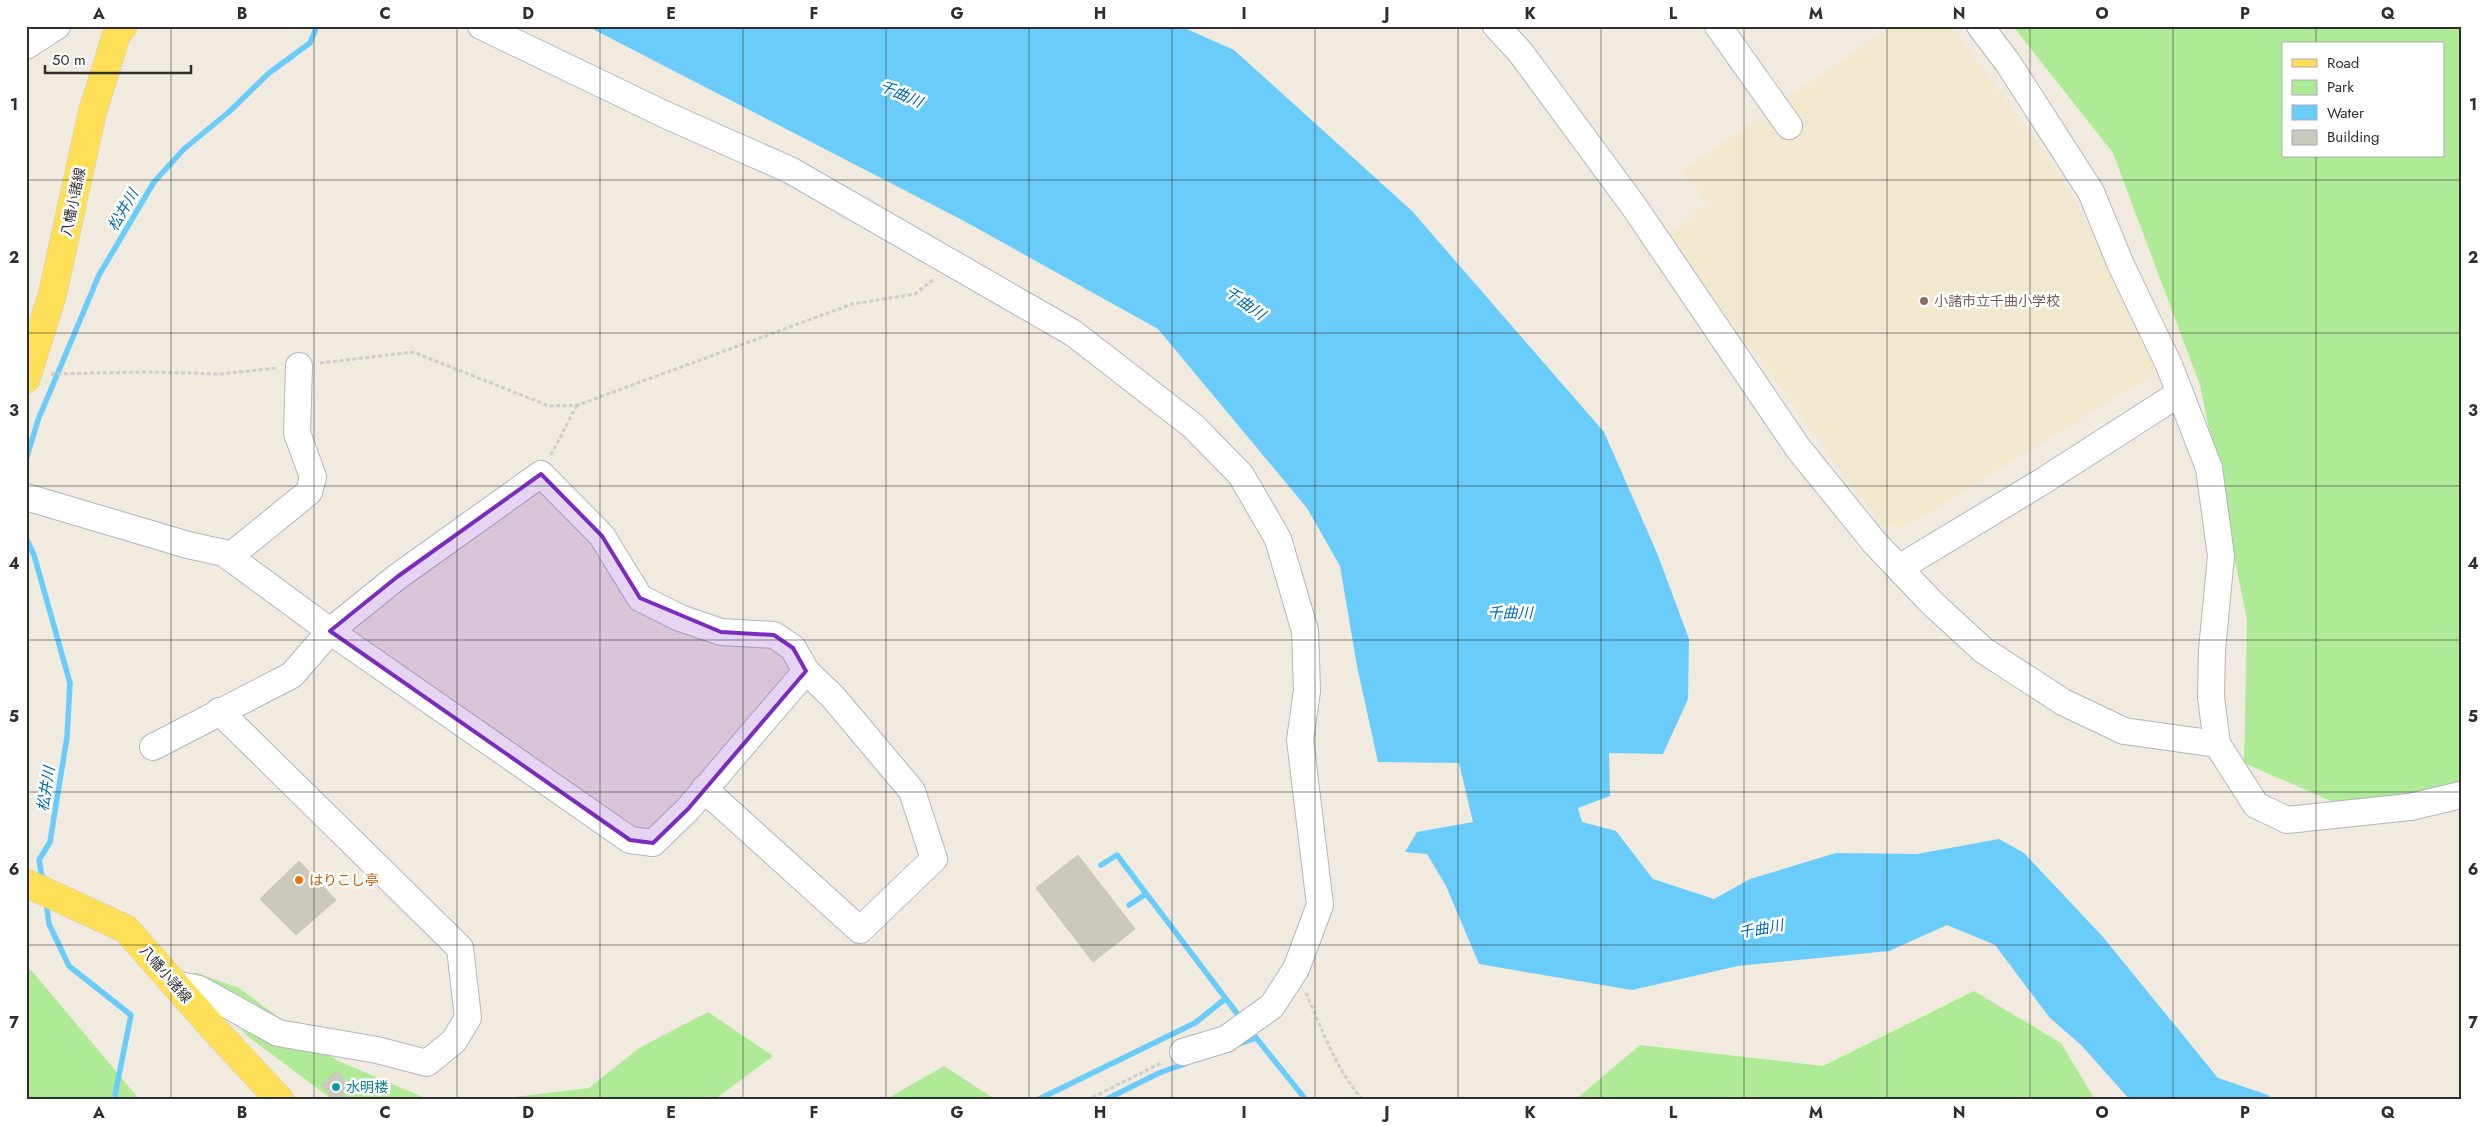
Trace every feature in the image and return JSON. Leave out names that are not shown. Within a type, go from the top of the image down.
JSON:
[{"type":"main road","name":"八幡小諸線","points":[[26,379],[52,296],[92,114],[116,36],[123,26]]},
{"type":"main road","name":"八幡小諸線","points":[[26,883],[126,929],[250,1069],[280,1100]]},
{"type":"street","points":[[26,46],[57,26]]},
{"type":"street","points":[[481,26],[668,116],[790,170],[953,262],[1073,333],[1193,426],[1241,475],[1278,539],[1305,631],[1307,690],[1300,740],[1320,905],[1296,969],[1272,1006],[1226,1039],[1183,1052]]},
{"type":"street","points":[[1496,26],[1521,53],[1635,208],[1798,448],[1874,542],[1932,603],[1983,650],[2063,702],[2124,731],[2217,744]]},
{"type":"street","points":[[1718,26],[1789,126]]},
{"type":"street","points":[[1980,26],[2008,63],[2091,192],[2122,265],[2169,364],[2209,468],[2220,556],[2212,650],[2211,697],[2217,744],[2256,805],[2287,820],[2410,807],[2461,794]]},
{"type":"street","points":[[229,557],[309,492],[313,478],[297,433],[299,366]]},
{"type":"street","points":[[1899,568],[2043,481],[2180,394]]},
{"type":"street","points":[[153,747],[219,711],[292,675],[330,631],[397,577],[541,474],[602,536],[640,598],[680,618],[721,632],[774,635],[793,648],[806,671],[833,697],[912,791],[934,859],[860,930],[704,789]]},
{"type":"street","points":[[26,497],[188,545],[224,553],[330,631],[630,840],[652,843],[688,809],[806,671]]},
{"type":"street","points":[[174,984],[199,989],[278,1033],[376,1050],[427,1062],[454,1041],[468,1018],[460,948],[219,711]]},
{"type":"path","points":[[541,474],[578,405],[852,304],[915,294],[953,262]]},
{"type":"path","points":[[1296,969],[1334,1055],[1353,1089],[1363,1100]]},
{"type":"path","points":[[1087,1100],[1183,1052]]},
{"type":"highlighted area","points":[[541,474],[602,536],[640,598],[721,632],[774,635],[793,648],[806,671],[688,809],[653,843],[630,840],[330,631],[397,577]]},
{"type":"shaded area","name":"小諸市立千曲小学校","points":[[1891,26],[1951,26],[2054,165],[2169,365],[1904,528],[1881,524],[1668,237],[1707,202],[1682,170]]},
{"type":"green space","points":[[2013,26],[2461,26],[2461,792],[2379,822],[2244,763],[2247,620],[2200,385],[2113,153]]},
{"type":"green space","points":[[26,964],[140,1100],[26,1100]]},
{"type":"green space","points":[[194,972],[239,988],[336,1060],[430,1100],[333,1100],[246,1035]]},
{"type":"green space","points":[[1974,991],[2061,1043],[2095,1100],[1575,1100],[1640,1045],[1823,1066]]},
{"type":"green space","points":[[708,1012],[773,1056],[714,1100],[489,1100],[589,1088],[639,1048]]},
{"type":"green space","points":[[944,1066],[996,1100],[885,1100]]},
{"type":"water","name":"千曲川","points":[[587,26],[1180,26],[1234,50],[1412,211],[1604,432],[1657,553],[1689,639],[1688,699],[1663,754],[1609,753],[1610,796],[1578,808],[1582,822],[1616,831],[1653,879],[1714,899],[1750,879],[1836,853],[1917,854],[1999,839],[2024,853],[2103,937],[2218,1078],[2268,1095],[2273,1100],[2130,1100],[2082,1046],[2049,1017],[1995,945],[1947,925],[1889,951],[1738,966],[1632,990],[1479,964],[1446,886],[1427,854],[1405,852],[1417,832],[1473,822],[1459,763],[1378,762],[1357,666],[1340,566],[1307,508],[1158,329],[964,221]]},
{"type":"building","points":[[1078,855],[1135,929],[1093,962],[1036,888]]},
{"type":"building","name":"はりこし亭","points":[[299,861],[336,900],[296,935],[260,899]]},
{"type":"building","name":"水明楼","points":[[337,1071],[350,1089],[334,1100],[321,1085]]},
{"type":"waterway","name":"松井川","points":[[26,460],[38,420],[99,275],[154,182],[184,149],[230,111],[269,73],[310,43],[317,26]]},
{"type":"waterway","name":"松井川","points":[[26,538],[34,555],[70,683],[67,737],[50,842],[39,860],[43,882]]},
{"type":"waterway","points":[[1101,865],[1117,855],[1242,1020]]},
{"type":"waterway","points":[[1129,905],[1146,894]]},
{"type":"waterway","name":"松井川","points":[[46,901],[49,924],[69,966],[131,1015],[115,1095],[117,1100]]},
{"type":"waterway","points":[[1037,1100],[1195,1023],[1225,999]]},
{"type":"waterway","points":[[1249,1029],[1306,1100]]},
{"type":"waterway","points":[[1236,1045],[1256,1038]]},
{"type":"waterway","points":[[1105,1100],[1159,1073],[1187,1063]]},
{"type":"place","name":"小諸市立千曲小学校","points":[[1924,301]]},
{"type":"place","name":"はりこし亭","points":[[299,880]]},
{"type":"place","name":"水明楼","points":[[336,1087]]}]
